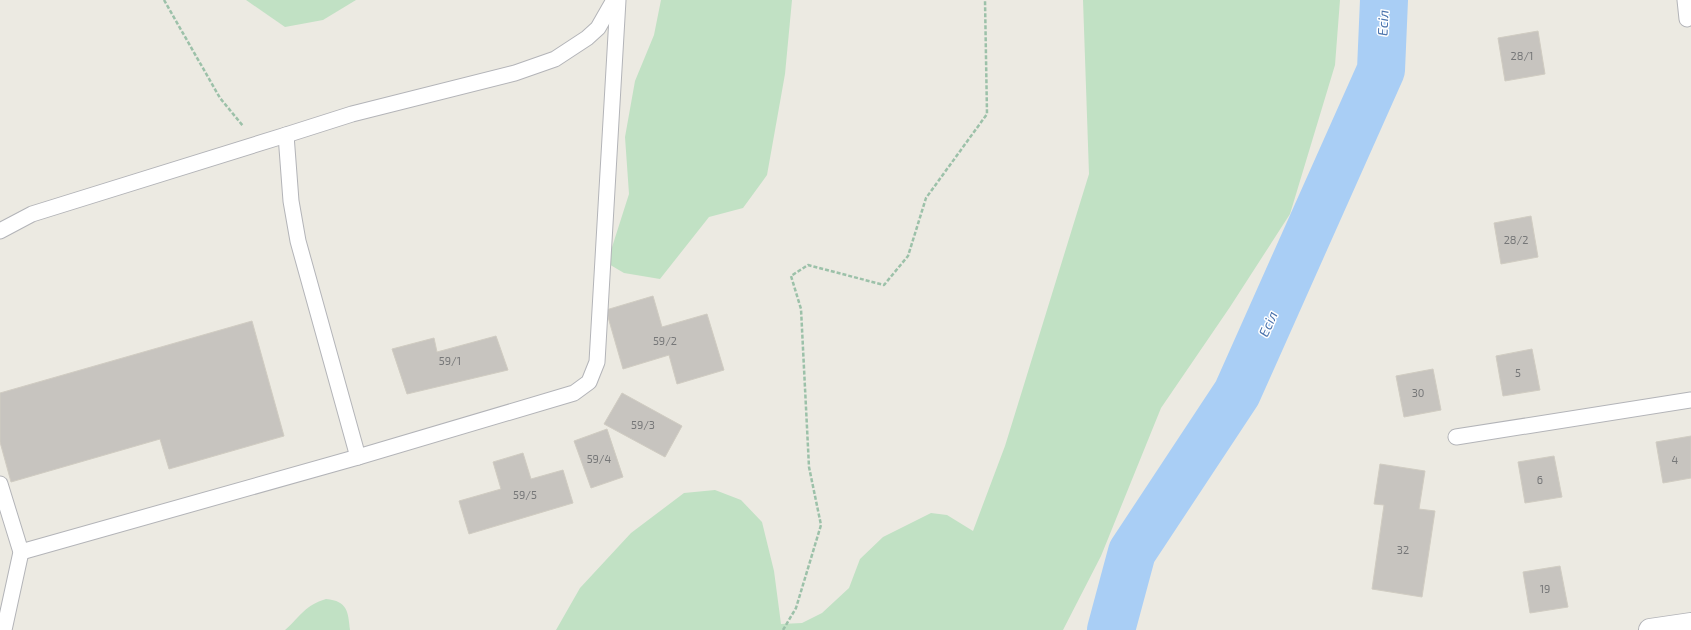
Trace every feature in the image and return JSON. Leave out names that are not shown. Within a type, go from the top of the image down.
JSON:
[{"type":"street","points":[[1650,630],[1691,624]]},
{"type":"lane","points":[[0,231],[32,214],[257,143],[352,114],[516,73],[555,59],[587,38],[598,28],[614,0]]},
{"type":"lane","points":[[21,552],[358,457],[574,393],[589,382],[596,362],[618,0]]},
{"type":"lane","points":[[1685,0],[1687,19]]},
{"type":"lane","points":[[286,135],[291,202],[298,242],[358,457]]},
{"type":"lane","points":[[1456,437],[1691,400]]},
{"type":"lane","points":[[0,484],[21,552],[4,630]]},
{"type":"path","points":[[164,0],[220,98],[257,143]]},
{"type":"path","points":[[783,630],[796,608],[821,526],[809,467],[801,309],[791,276],[808,265],[884,285],[908,256],[926,198],[987,114],[985,0]]},
{"type":"green space","points":[[246,0],[356,0],[323,20],[285,27]]},
{"type":"green space","points":[[661,0],[792,0],[785,74],[767,175],[743,208],[709,217],[660,279],[624,273],[607,263],[629,194],[625,137],[635,81],[654,35]]},
{"type":"green space","points":[[1083,0],[1340,0],[1335,65],[1290,214],[1230,307],[1161,408],[1101,556],[1063,630],[556,630],[580,588],[631,533],[684,493],[715,490],[741,500],[762,522],[774,571],[781,624],[802,623],[822,613],[849,588],[860,559],[883,537],[931,513],[947,515],[973,531],[1005,446],[1089,174]]},
{"type":"green space","points":[[326,599],[339,602],[346,608],[350,630],[285,630],[313,604]]},
{"type":"building","points":[[1538,31],[1545,74],[1505,81],[1498,38]]},
{"type":"building","points":[[1531,216],[1538,257],[1501,264],[1494,223]]},
{"type":"building","points":[[653,296],[662,327],[707,314],[724,370],[677,384],[669,355],[623,369],[606,310]]},
{"type":"building","points":[[252,321],[284,436],[169,469],[160,439],[11,482],[0,442],[0,393]]},
{"type":"building","points":[[496,336],[508,370],[407,394],[392,349],[434,338],[437,352]]},
{"type":"building","points":[[1532,349],[1540,390],[1503,396],[1496,356]]},
{"type":"building","points":[[1433,369],[1441,410],[1404,417],[1396,376]]},
{"type":"building","points":[[622,393],[682,426],[665,457],[604,424]]},
{"type":"building","points":[[607,429],[623,477],[591,488],[574,441]]},
{"type":"building","points":[[1691,436],[1691,478],[1663,483],[1656,442]]},
{"type":"building","points":[[523,453],[531,479],[563,470],[573,503],[469,534],[459,501],[501,489],[493,462]]},
{"type":"building","points":[[1554,456],[1562,497],[1525,503],[1518,462]]},
{"type":"building","points":[[1380,464],[1425,471],[1419,509],[1435,511],[1422,597],[1372,589],[1384,505],[1374,504]]},
{"type":"building","points":[[1560,566],[1568,607],[1530,613],[1523,572]]},
{"type":"waterway","name":"Есіл","points":[[1111,630],[1132,552],[1237,393],[1381,70],[1384,0]]}]
